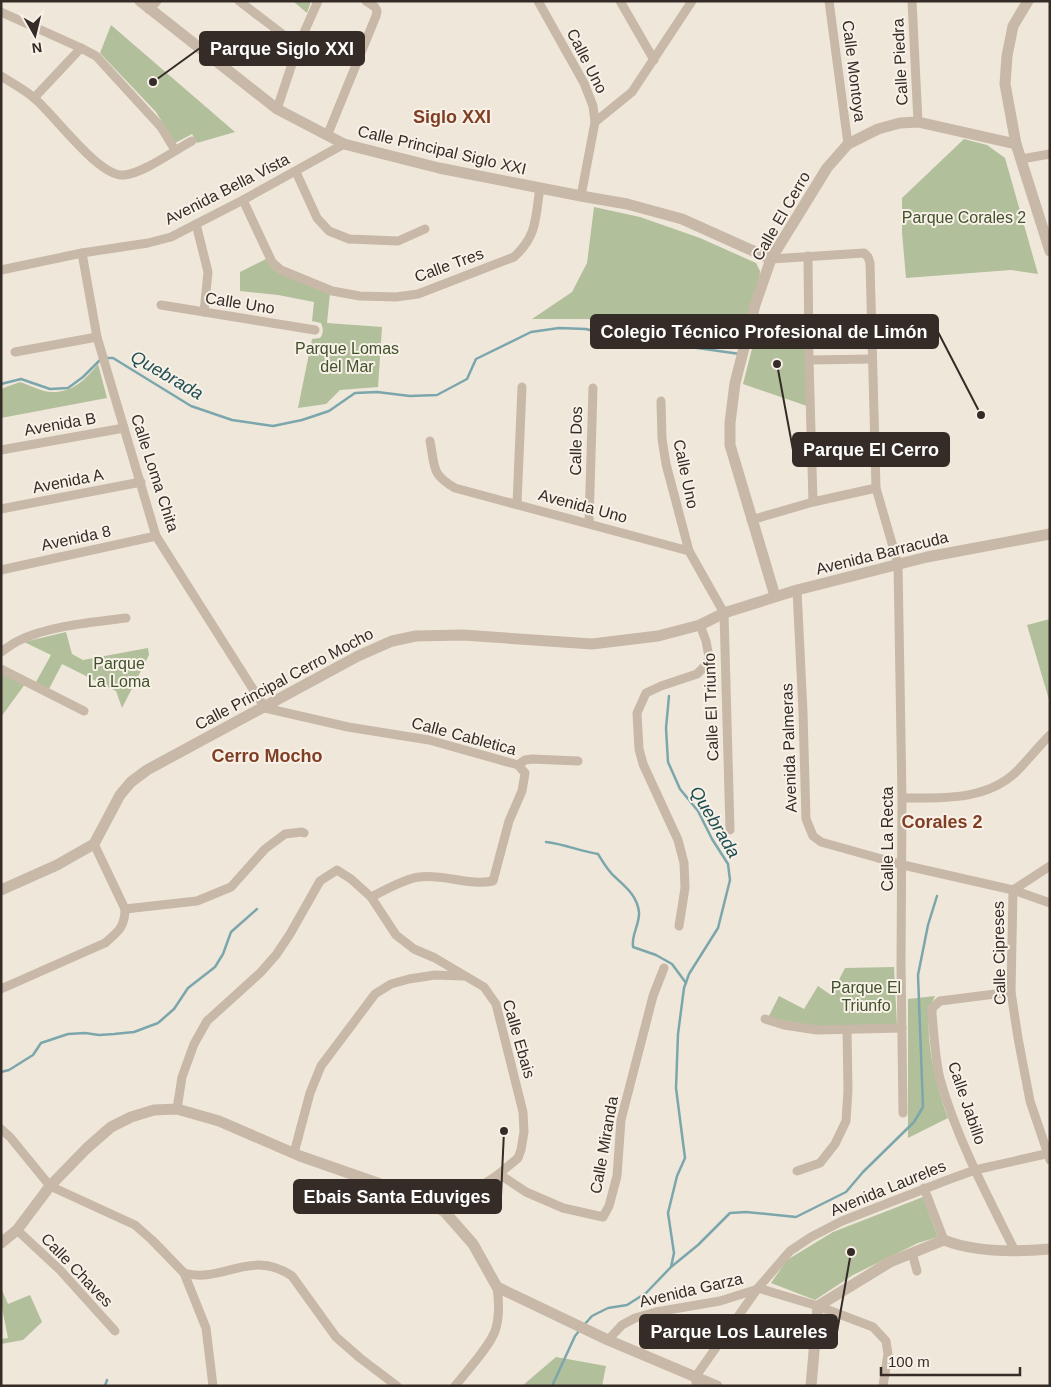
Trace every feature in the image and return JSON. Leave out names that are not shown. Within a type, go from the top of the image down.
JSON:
[{"type":"street","name":"Calle Principal Siglo XXI","points":[[140,1],[153,6],[277,109],[344,144],[439,168],[627,204],[682,219],[771,259]]},
{"type":"street","points":[[238,1],[298,46]]},
{"type":"street","points":[[277,109],[298,46],[318,1]]},
{"type":"street","points":[[327,136],[376,16],[377,10],[366,1]]},
{"type":"street","name":"Calle Uno","points":[[538,1],[584,83],[593,106],[595,122],[581,196]]},
{"type":"street","points":[[620,1],[654,60]]},
{"type":"street","points":[[595,122],[632,92],[692,1]]},
{"type":"street","name":"Calle Montoya","points":[[829,1],[848,144]]},
{"type":"street","name":"Calle Piedra","points":[[912,1],[918,122]]},
{"type":"street","points":[[1028,1],[1013,26],[1007,56],[1005,84],[1016,144],[1050,251]]},
{"type":"street","points":[[1,12],[96,56],[161,127],[175,150]]},
{"type":"street","points":[[34,98],[81,48]]},
{"type":"street","points":[[1,76],[34,98],[99,166],[117,175],[139,171],[192,141]]},
{"type":"street","name":"Calle El Cerro","points":[[775,596],[730,445],[730,423],[735,383],[755,305],[771,259],[827,168],[848,144],[878,129],[900,123],[918,122],[1016,144]]},
{"type":"street","name":"Avenida Bella Vista","points":[[1,270],[82,253],[148,243],[171,236],[296,172],[344,144]]},
{"type":"street","points":[[1021,160],[1050,154]]},
{"type":"street","points":[[296,172],[317,218],[329,231],[349,239],[398,241],[425,229]]},
{"type":"street","name":"Calle Tres","points":[[243,200],[272,262],[281,270],[332,291],[360,296],[396,297],[418,294],[514,257],[525,247],[533,233],[540,188]]},
{"type":"street","points":[[196,224],[208,272],[204,312]]},
{"type":"street","name":"Calle Loma Chita","points":[[82,253],[98,337],[156,536],[265,708]]},
{"type":"street","name":"Calle La Recta","points":[[808,256],[864,253],[870,263],[876,488],[898,564],[903,866],[903,1113]]},
{"type":"street","points":[[771,259],[808,256],[813,502]]},
{"type":"street","name":"Calle Uno","points":[[161,305],[315,330]]},
{"type":"street","points":[[15,352],[98,337]]},
{"type":"street","points":[[809,360],[872,358]]},
{"type":"street","points":[[517,504],[522,388]]},
{"type":"street","name":"Calle Dos","points":[[589,523],[593,388]]},
{"type":"street","name":"Calle Uno","points":[[661,401],[662,439],[666,464],[689,551]]},
{"type":"street","name":"Avenida B","points":[[1,450],[124,428]]},
{"type":"street","name":"Avenida Uno","points":[[430,441],[436,474],[443,481],[456,488],[689,551]]},
{"type":"street","name":"Avenida A","points":[[1,509],[141,482]]},
{"type":"street","points":[[751,520],[813,502],[876,488]]},
{"type":"street","name":"Avenida Barracuda","points":[[724,613],[775,596],[898,564],[1050,534]]},
{"type":"street","name":"Avenida 8","points":[[1,570],[156,536]]},
{"type":"street","points":[[689,551],[724,613]]},
{"type":"street","name":"Avenida Palmeras","points":[[797,590],[806,819],[813,836],[821,842],[903,866],[1013,890],[1050,903]]},
{"type":"street","name":"Calle Principal Cerro Mocho","points":[[94,844],[120,795],[131,782],[147,770],[265,708],[358,656],[392,641],[416,636],[463,635],[592,644],[658,636],[700,625],[724,613]]},
{"type":"street","name":"Calle El Triunfo","points":[[724,613],[730,830]]},
{"type":"street","points":[[1,652],[18,641],[41,632],[96,621],[126,618]]},
{"type":"street","points":[[679,926],[684,888],[684,863],[678,840],[643,764],[640,749],[638,712],[646,693],[697,674],[706,664],[709,656],[700,625]]},
{"type":"street","points":[[1,669],[84,711]]},
{"type":"street","name":"Calle Cabletica","points":[[265,708],[348,727],[429,740],[518,765],[526,773],[522,791],[509,821],[493,881],[482,884],[446,878],[417,877],[371,896]]},
{"type":"street","points":[[902,798],[942,798],[973,794],[996,786],[1015,773],[1050,735]]},
{"type":"street","points":[[518,765],[525,760],[532,759],[578,761]]},
{"type":"street","points":[[125,909],[197,901],[232,887],[265,849],[285,834],[304,833]]},
{"type":"street","points":[[1,890],[57,865],[94,844],[125,909],[125,921],[116,934],[105,943],[1,990]]},
{"type":"street","points":[[1013,890],[1050,866]]},
{"type":"street","points":[[177,1109],[182,1077],[194,1044],[208,1021],[260,973],[276,955],[320,880],[337,870],[356,882],[371,896]]},
{"type":"street","name":"Calle Cipreses","points":[[1013,890],[1012,992],[1018,1038],[1030,1101],[1049,1155]]},
{"type":"street","name":"Calle Ebais","points":[[371,896],[396,935],[414,949],[484,987],[496,1004],[523,1112],[524,1132],[518,1158],[499,1174],[444,1211]]},
{"type":"street","name":"Calle Miranda","points":[[499,1174],[526,1192],[563,1208],[603,1217],[609,1206],[617,1176],[621,1120],[653,996],[664,968]]},
{"type":"street","points":[[294,1153],[310,1093],[321,1066],[375,994],[391,984],[409,979],[435,975],[466,976]]},
{"type":"street","name":"Calle Jabillo","points":[[1012,992],[940,1001],[932,1008],[936,1059],[940,1078],[975,1170],[1015,1251]]},
{"type":"street","points":[[765,1019],[798,1028],[817,1030],[902,1028]]},
{"type":"street","points":[[797,1171],[820,1163],[835,1144],[846,1121],[848,1030]]},
{"type":"street","points":[[1,1243],[17,1230],[50,1186],[87,1148],[111,1127],[131,1117],[154,1110],[177,1109],[219,1121],[300,1156],[409,1194],[444,1211],[473,1244],[497,1287],[499,1306],[495,1331],[455,1386]]},
{"type":"street","points":[[1,1129],[10,1137],[50,1186],[136,1225],[184,1273],[206,1328],[213,1386]]},
{"type":"street","name":"Avenida Laureles","points":[[696,1381],[758,1288],[790,1251],[811,1237],[842,1221],[975,1170],[1049,1155]]},
{"type":"street","points":[[924,1188],[944,1240]]},
{"type":"street","name":"Calle Chaves","points":[[17,1230],[60,1270],[115,1331]]},
{"type":"street","points":[[818,1306],[890,1262],[944,1240],[956,1245],[1015,1251],[1050,1249]]},
{"type":"street","points":[[912,1253],[917,1271]]},
{"type":"street","points":[[184,1273],[204,1276],[236,1267],[256,1265],[275,1266],[282,1269],[292,1276],[336,1337],[397,1386]]},
{"type":"street","points":[[497,1287],[696,1381],[717,1386]]},
{"type":"street","points":[[758,1288],[818,1306],[873,1326],[886,1341],[888,1354],[883,1386]]},
{"type":"street","name":"Avenida Garza","points":[[608,1340],[622,1325],[635,1318],[656,1312],[720,1301],[758,1288]]},
{"type":"street","points":[[811,1386],[818,1306]]},
{"type":"green space","points":[[293,1],[311,1],[307,13]]},
{"type":"green space","points":[[111,25],[235,132],[197,143],[192,134],[175,143],[156,112],[100,53]]},
{"type":"green space","name":"Parque Corales 2","points":[[964,139],[987,145],[1005,158],[1038,274],[1011,270],[906,278],[902,232],[902,198]]},
{"type":"green space","points":[[594,207],[640,217],[700,238],[756,263],[760,271],[759,284],[737,347],[664,336],[588,319],[532,319],[572,292],[587,263]]},
{"type":"green space","name":"Parque Lomas del Mar","points":[[268,258],[271,267],[278,273],[330,293],[327,323],[382,327],[378,387],[340,390],[326,404],[298,408],[312,339],[320,338],[323,332],[322,327],[321,323],[312,321],[314,302],[278,295],[240,291],[240,272]]},
{"type":"green space","points":[[758,325],[805,344],[807,406],[743,384]]},
{"type":"green space","points":[[98,364],[107,398],[1,418],[1,389],[20,382],[46,391],[58,392],[78,384]]},
{"type":"green space","points":[[1050,619],[1050,703],[1027,625]]},
{"type":"green space","name":"Parque La Loma","points":[[66,632],[72,654],[83,660],[148,648],[149,655],[122,708],[116,691],[62,664],[49,689],[36,682],[51,655],[24,642]]},
{"type":"green space","points":[[1,672],[25,684],[1,717]]},
{"type":"green space","name":"Parque El Triunfo","points":[[894,967],[897,1025],[816,1026],[768,1018],[779,996],[804,1009],[818,986],[831,995],[845,968]]},
{"type":"green space","points":[[935,996],[931,1008],[929,1039],[939,1091],[948,1118],[908,1138],[908,999]]},
{"type":"green space","points":[[923,1197],[938,1237],[918,1243],[853,1275],[815,1300],[771,1283],[787,1260],[833,1232]]},
{"type":"green space","points":[[1,1288],[8,1304],[30,1295],[42,1322],[23,1340],[1,1344],[1,1339],[8,1338],[1,1303]]},
{"type":"green space","points":[[556,1357],[606,1366],[602,1386],[522,1386]]},
{"type":"waterway","name":"Quebrada","points":[[106,358],[113,358],[191,406],[232,420],[273,426],[302,420],[329,411],[355,393],[377,392],[410,396],[437,395],[467,379],[476,359],[531,332],[559,328],[586,329],[608,335],[641,337],[676,345],[740,354]]},
{"type":"waterway","name":"Quebrada","points":[[1,384],[21,379],[50,389],[68,388],[83,377],[100,360]]},
{"type":"waterway","name":"Quebrada","points":[[669,696],[666,728],[668,762],[680,789],[698,811],[712,839],[728,864],[730,880],[718,928],[689,974],[684,988],[678,1034],[676,1088],[685,1158],[677,1176],[668,1213],[674,1253],[671,1267]]},
{"type":"waterway","name":"Quebrada","points":[[546,842],[598,854],[610,872],[627,888],[638,906],[639,916],[633,938],[633,947],[656,955],[672,964],[686,983]]},
{"type":"waterway","points":[[584,1325],[592,1316],[608,1308],[627,1305],[646,1293],[671,1267],[698,1245],[730,1213],[746,1212],[796,1217],[846,1192],[863,1172],[914,1122],[923,1107],[918,975],[928,925],[937,896]]},
{"type":"waterway","name":"Quebrada","points":[[1,1072],[9,1070],[33,1055],[41,1043],[68,1034],[85,1033],[99,1035],[134,1032],[158,1023],[174,1009],[188,988],[215,967],[223,954],[231,932],[257,909]]},
{"type":"waterway","points":[[552,1386],[579,1331]]},
{"type":"waterway","name":"Quebrada","points":[[105,1386],[107,1380]]},
{"type":"place","name":"Parque Siglo XXI","points":[[153,82]]},
{"type":"place","name":"Parque El Cerro","points":[[777,364]]},
{"type":"place","name":"Colegio Técnico Profesional de Limón","points":[[981,415]]},
{"type":"place","name":"Ebais Santa Eduviges","points":[[504,1131]]},
{"type":"place","name":"Parque Los Laureles","points":[[851,1252]]},
{"type":"district","name":"Siglo XXI","points":[[452,117]]},
{"type":"district","name":"Cerro Mocho","points":[[267,756]]},
{"type":"district","name":"Corales 2","points":[[942,822]]}]
